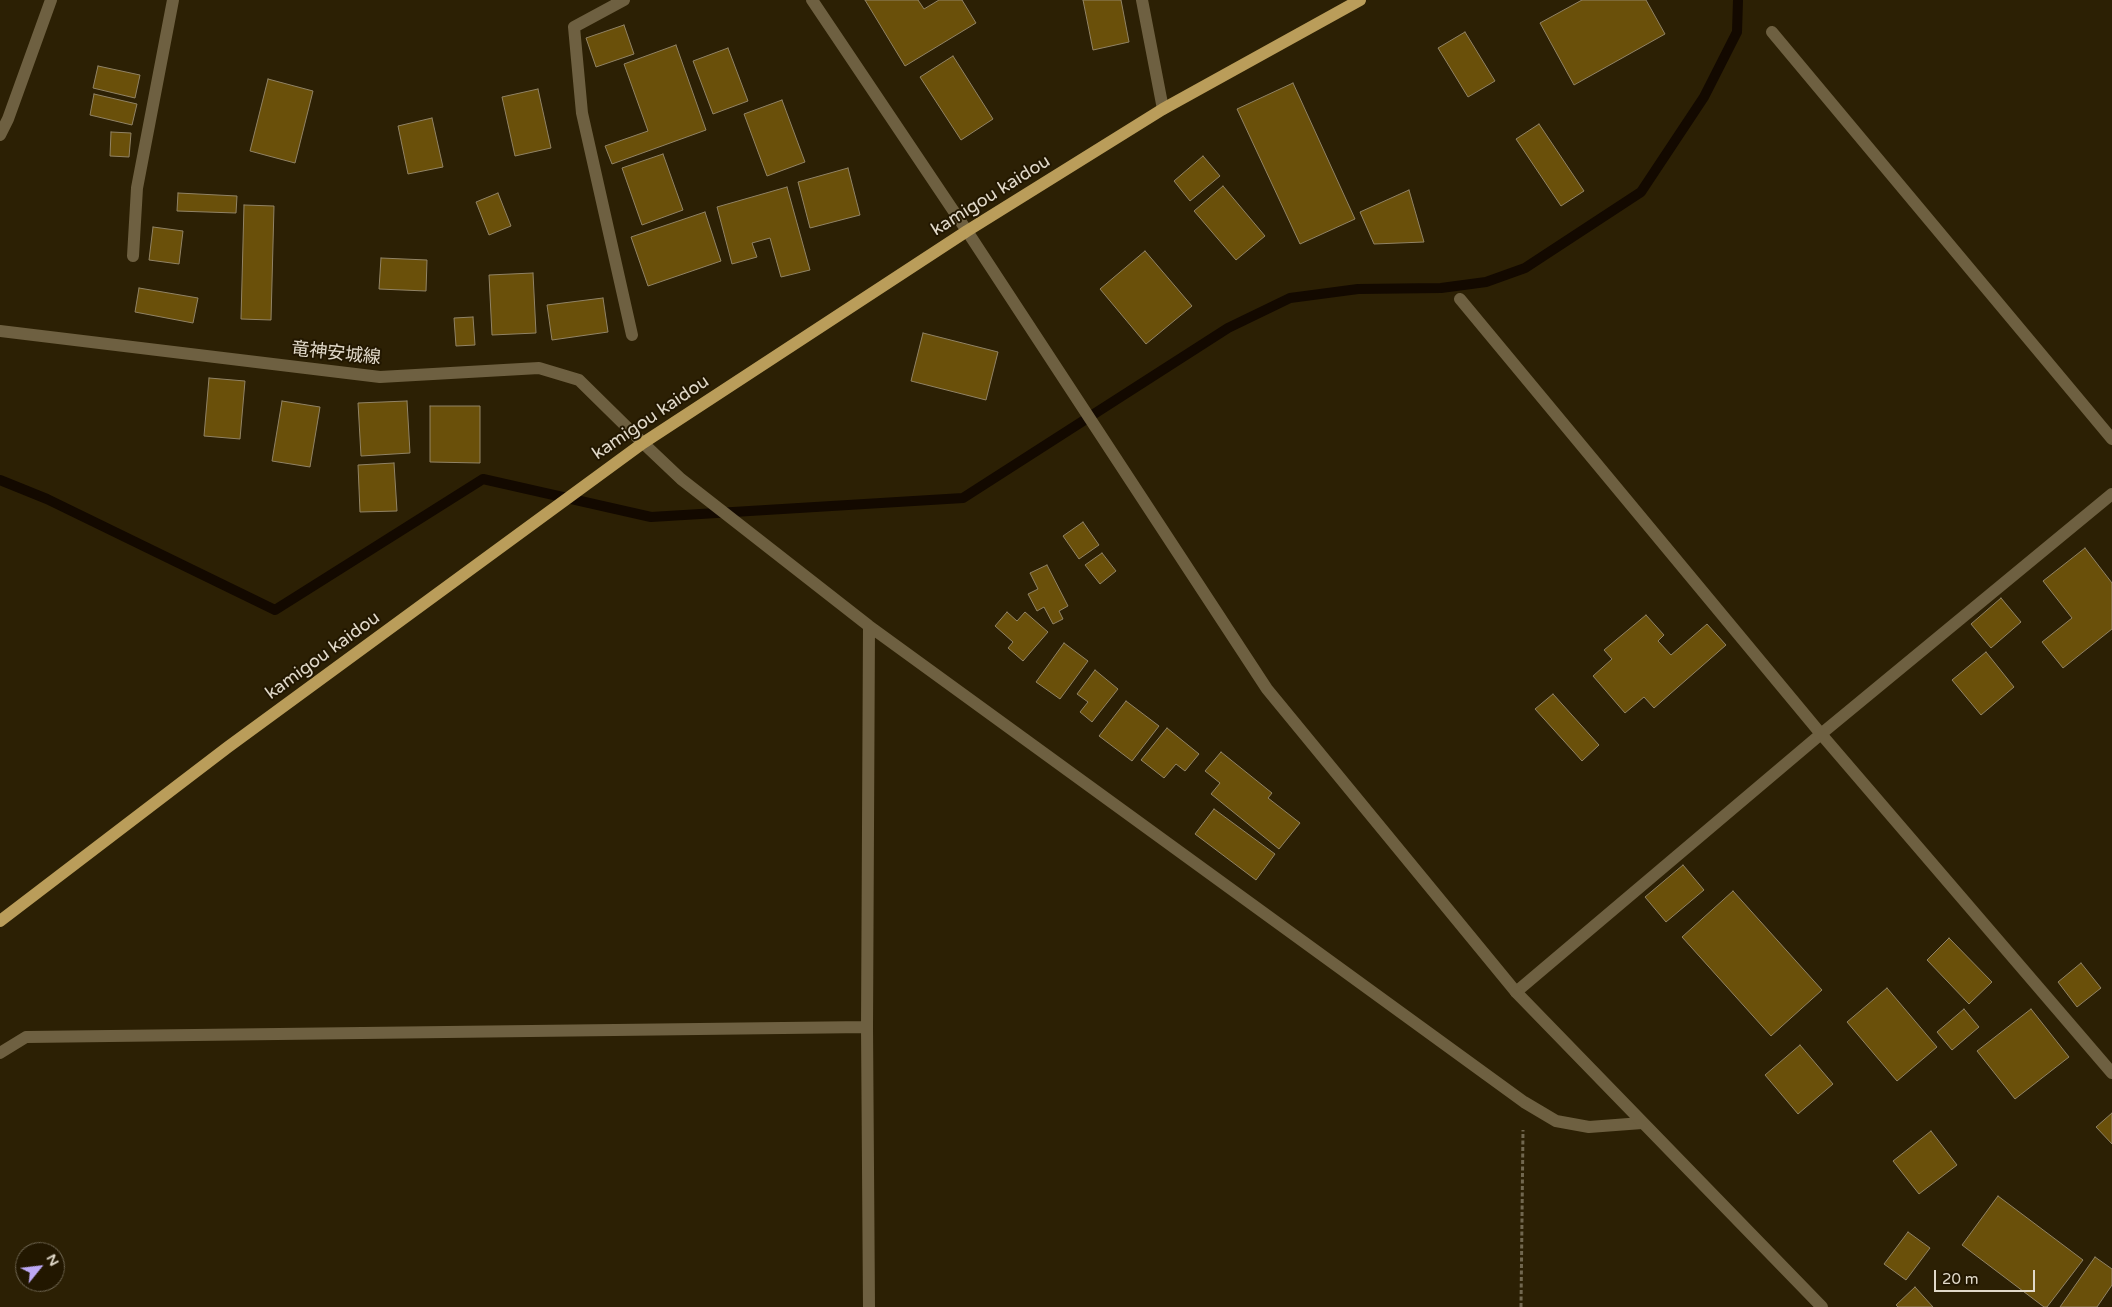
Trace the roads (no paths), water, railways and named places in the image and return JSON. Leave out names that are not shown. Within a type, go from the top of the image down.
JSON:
[{"type":"main road","name":"kamigou kaidou","points":[[0,921],[228,747],[643,443],[966,232],[1163,109],[1360,0]]},
{"type":"street","points":[[0,135],[4,117],[51,0]]},
{"type":"street","points":[[133,256],[137,188],[173,0]]},
{"type":"street","points":[[624,0],[574,27],[582,113],[632,335]]},
{"type":"street","points":[[812,0],[1266,689],[1516,992],[1822,1307]]},
{"type":"street","points":[[1142,0],[1163,109]]},
{"type":"street","points":[[1772,32],[2112,439]]},
{"type":"street","points":[[1460,300],[1821,734],[2112,1073]]},
{"type":"street","name":"竜神安城線","points":[[0,331],[380,377],[539,368],[579,380],[681,479],[869,626],[1524,1102],[1556,1122],[1589,1127],[1642,1123]]},
{"type":"street","points":[[1516,992],[1821,734],[2112,494]]},
{"type":"street","points":[[869,626],[867,1027],[869,1307]]},
{"type":"street","points":[[0,1053],[26,1037],[867,1027]]},
{"type":"waterway","points":[[0,480],[47,499],[275,610],[483,479],[651,517],[963,498],[1228,328],[1290,298],[1358,289],[1441,288],[1486,282],[1525,268],[1641,192],[1704,97],[1737,32],[1738,0]]}]
